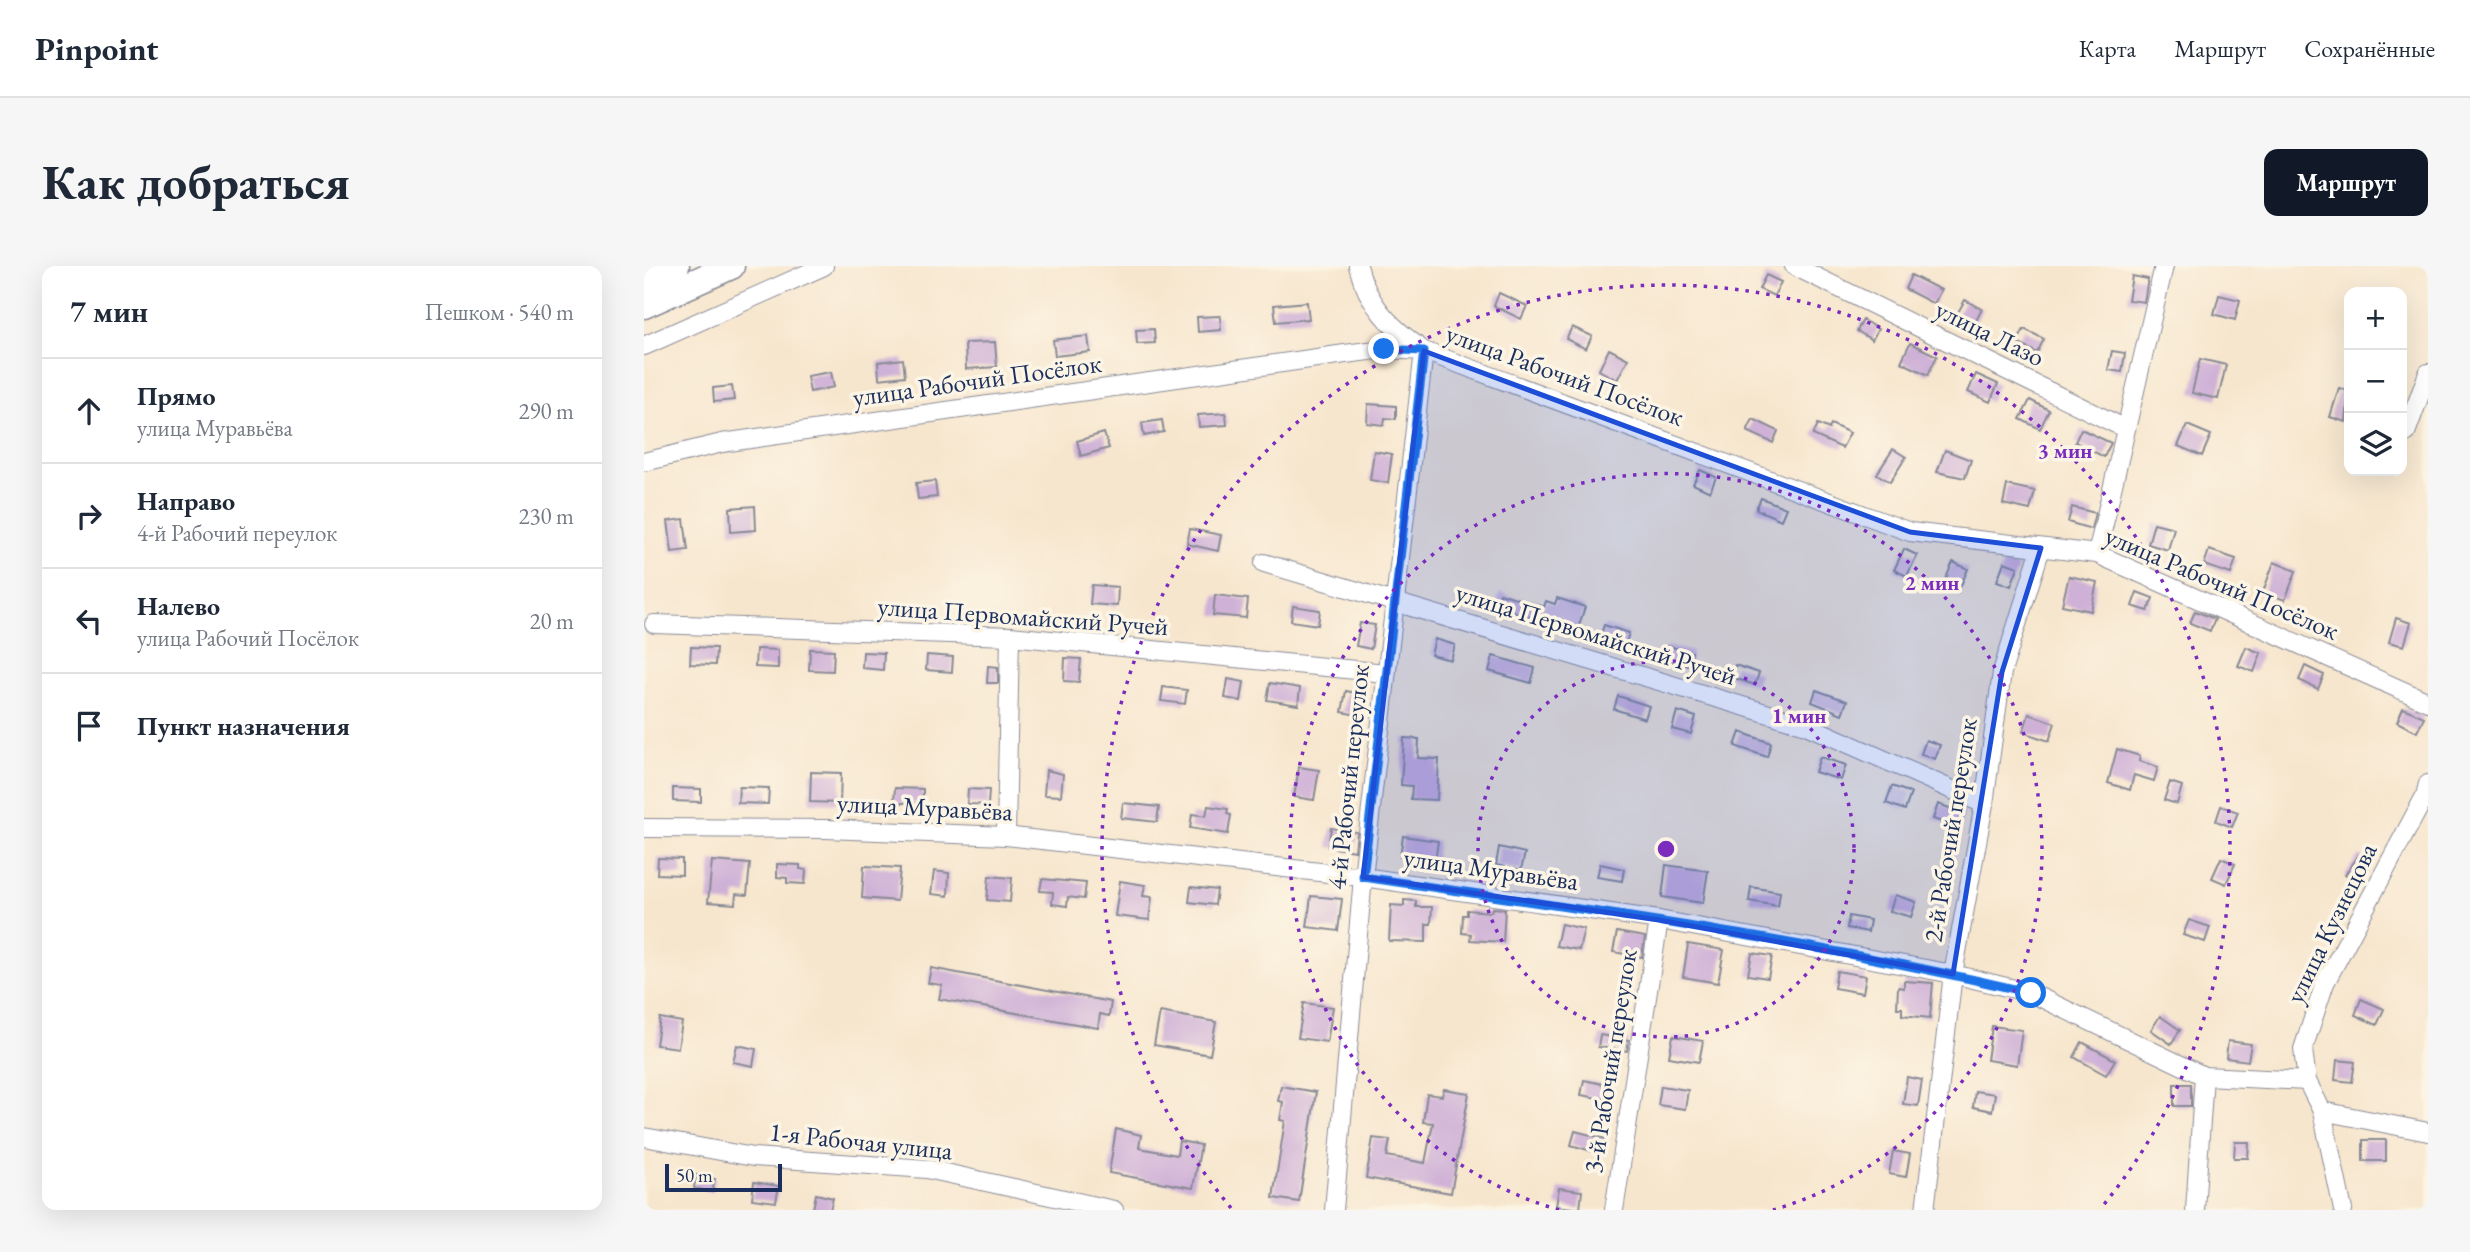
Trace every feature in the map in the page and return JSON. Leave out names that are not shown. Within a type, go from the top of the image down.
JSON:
[{"type":"highway","points":[[644,280],[676,266]]},
{"type":"highway","points":[[644,306],[731,266]]},
{"type":"street","points":[[644,346],[824,266]]},
{"type":"street","points":[[1358,266],[1364,289],[1374,307],[1394,329],[1424,351]]},
{"type":"street","name":"улица Лазо","points":[[1794,266],[2126,429]]},
{"type":"street","points":[[2096,554],[2164,266]]},
{"type":"street","name":"улица Рабочий Посёлок","points":[[644,462],[722,443],[1384,349],[1424,351],[1910,532],[2096,554],[2428,702]]},
{"type":"street","name":"4-й Рабочий переулок","points":[[1334,1210],[1363,877],[1424,351]]},
{"type":"street","points":[[2407,430],[2428,373]]},
{"type":"street","name":"2-й Рабочий переулок","points":[[1925,1210],[1953,974],[1984,804],[2001,672],[2041,548]]},
{"type":"street","name":"улица Первомайский Ручей","points":[[1264,563],[1806,725],[1984,804]]},
{"type":"street","name":"улица Первомайский Ручей","points":[[654,624],[1010,636],[1386,673]]},
{"type":"street","points":[[1006,836],[1010,636]]},
{"type":"street","name":"улица Кузнецова","points":[[2343,1210],[2322,1111],[2307,1081],[2302,1049],[2325,983],[2427,793]]},
{"type":"street","name":"улица Муравьёва","points":[[644,828],[826,829],[1006,836],[1363,877],[1659,920],[1953,974],[2031,993],[2204,1076],[2307,1081]]},
{"type":"street","name":"3-й Рабочий переулок","points":[[1614,1210],[1659,920]]},
{"type":"street","points":[[2194,1210],[2204,1076]]},
{"type":"street","points":[[2322,1111],[2428,1132]]},
{"type":"street","name":"1-я Рабочая улица","points":[[644,1137],[753,1157],[927,1169],[1114,1210]]},
{"type":"highlighted area","points":[[1424,351],[1910,532],[2041,548],[2002,672],[1953,974],[1659,920],[1363,877]]},
{"type":"building","points":[[1766,275],[1781,282],[1774,296],[1759,289]]},
{"type":"building","points":[[1911,275],[1941,290],[1934,304],[1905,289]]},
{"type":"building","points":[[2132,276],[2148,279],[2144,302],[2128,300]]},
{"type":"building","points":[[1499,293],[1527,306],[1521,319],[1494,306]]},
{"type":"building","points":[[2219,295],[2240,300],[2235,320],[2214,314]]},
{"type":"building","points":[[1965,300],[1982,309],[1975,323],[1957,314]]},
{"type":"building","points":[[1307,302],[1309,319],[1276,322],[1274,305]]},
{"type":"building","points":[[1220,316],[1221,330],[1198,332],[1197,317]]},
{"type":"building","points":[[1863,320],[1878,329],[1872,340],[1857,331]]},
{"type":"building","points":[[1572,327],[1592,336],[1586,349],[1566,339]]},
{"type":"building","points":[[1154,329],[1155,343],[1137,344],[1136,330]]},
{"type":"building","points":[[2024,329],[2044,339],[2037,353],[2017,343]]},
{"type":"building","points":[[1088,336],[1090,352],[1055,356],[1053,340]]},
{"type":"building","points":[[995,342],[997,367],[966,369],[965,343]]},
{"type":"building","points":[[1910,343],[1937,356],[1928,375],[1901,362]]},
{"type":"building","points":[[1609,349],[1628,359],[1617,380],[1599,370]]},
{"type":"building","points":[[2112,351],[2125,353],[2122,372],[2108,370]]},
{"type":"building","points":[[903,359],[905,376],[879,379],[878,362]]},
{"type":"building","points":[[2200,359],[2226,365],[2218,399],[2192,393]]},
{"type":"building","points":[[831,372],[834,387],[810,392],[807,376]]},
{"type":"building","points":[[1976,374],[1998,384],[1990,402],[1968,392]]},
{"type":"building","points":[[732,386],[734,400],[714,402],[713,388]]},
{"type":"building","points":[[2339,388],[2344,390],[2344,421],[2330,417]]},
{"type":"building","points":[[2030,400],[2049,410],[2040,429],[2020,419]]},
{"type":"building","points":[[1368,404],[1396,406],[1396,419],[1385,418],[1384,425],[1367,423]]},
{"type":"building","points":[[1226,413],[1227,425],[1199,427],[1198,415]]},
{"type":"building","points":[[1753,419],[1778,431],[1773,443],[1747,431]]},
{"type":"building","points":[[1162,420],[1164,432],[1144,436],[1142,423]]},
{"type":"building","points":[[1818,424],[1829,429],[1831,424],[1850,433],[1842,448],[1813,435]]},
{"type":"building","points":[[2187,425],[2211,435],[2202,456],[2178,446]]},
{"type":"building","points":[[2081,429],[2111,443],[2104,457],[2075,442]]},
{"type":"building","points":[[1104,433],[1109,448],[1081,456],[1077,441]]},
{"type":"building","points":[[1893,449],[1906,457],[1890,482],[1877,474]]},
{"type":"building","points":[[1945,450],[1971,460],[1965,478],[1937,472]]},
{"type":"building","points":[[1374,451],[1392,454],[1388,483],[1370,480]]},
{"type":"building","points":[[1700,470],[1716,477],[1710,492],[1693,484]]},
{"type":"building","points":[[935,481],[937,497],[918,499],[916,483]]},
{"type":"building","points":[[2007,485],[2035,491],[2030,510],[2003,504]]},
{"type":"building","points":[[1761,498],[1786,508],[1781,520],[1756,509]]},
{"type":"building","points":[[755,506],[756,530],[731,532],[730,508]]},
{"type":"building","points":[[2072,507],[2095,513],[2091,529],[2068,522]]},
{"type":"building","points":[[684,519],[688,550],[672,552],[668,521]]},
{"type":"building","points":[[2154,523],[2174,528],[2168,550],[2148,544]]},
{"type":"building","points":[[1190,529],[1221,535],[1218,551],[1187,544]]},
{"type":"building","points":[[1904,549],[1917,555],[1907,576],[1894,570]]},
{"type":"building","points":[[2209,550],[2236,559],[2231,574],[2204,565]]},
{"type":"building","points":[[1953,562],[1968,569],[1958,592],[1943,585]]},
{"type":"building","points":[[2004,562],[2018,567],[2011,586],[1997,581]]},
{"type":"building","points":[[2274,562],[2296,571],[2285,600],[2263,592]]},
{"type":"building","points":[[2069,576],[2097,582],[2091,611],[2062,605]]},
{"type":"building","points":[[1092,585],[1118,587],[1117,606],[1090,604]]},
{"type":"building","points":[[2137,592],[2153,598],[2148,611],[2132,606]]},
{"type":"building","points":[[1500,593],[1544,607],[1546,601],[1555,604],[1557,598],[1585,607],[1577,631],[1496,606]]},
{"type":"building","points":[[1215,595],[1248,599],[1246,618],[1213,615]]},
{"type":"building","points":[[1293,606],[1320,610],[1318,625],[1291,621]]},
{"type":"building","points":[[2195,611],[2215,619],[2210,631],[2190,623]]},
{"type":"building","points":[[2396,618],[2411,623],[2404,646],[2389,642]]},
{"type":"building","points":[[1360,623],[1375,625],[1371,649],[1356,646]]},
{"type":"building","points":[[1604,625],[1629,633],[1625,646],[1600,637]]},
{"type":"building","points":[[1435,639],[1455,645],[1451,660],[1431,655]]},
{"type":"building","points":[[1667,646],[1692,652],[1689,666],[1663,660]]},
{"type":"building","points":[[691,647],[716,648],[715,665],[690,664]]},
{"type":"building","points":[[2246,647],[2261,653],[2254,672],[2238,666]]},
{"type":"building","points":[[756,649],[778,650],[778,668],[755,667]]},
{"type":"building","points":[[810,649],[834,650],[833,671],[809,670]]},
{"type":"building","points":[[863,652],[884,653],[883,670],[862,668]]},
{"type":"building","points":[[927,655],[953,657],[952,672],[926,670]]},
{"type":"building","points":[[1493,656],[1535,668],[1531,683],[1489,671]]},
{"type":"building","points":[[1065,658],[1081,659],[1079,682],[1064,681]]},
{"type":"building","points":[[1735,665],[1759,673],[1755,685],[1731,677]]},
{"type":"building","points":[[988,666],[998,667],[998,683],[987,683]]},
{"type":"building","points":[[2305,666],[2324,675],[2318,689],[2299,680]]},
{"type":"building","points":[[1228,679],[1244,682],[1241,701],[1225,698]]},
{"type":"building","points":[[1270,683],[1300,688],[1298,705],[1267,700]]},
{"type":"building","points":[[1163,687],[1187,690],[1185,704],[1161,701]]},
{"type":"building","points":[[1816,690],[1847,701],[1842,714],[1812,702]]},
{"type":"building","points":[[1346,691],[1366,695],[1362,716],[1342,712]]},
{"type":"building","points":[[1618,696],[1649,706],[1645,719],[1614,709]]},
{"type":"building","points":[[2403,708],[2424,717],[2417,732],[2397,722]]},
{"type":"building","points":[[1677,711],[1696,717],[1691,734],[1672,729]]},
{"type":"building","points":[[2029,714],[2055,723],[2049,741],[2023,732]]},
{"type":"building","points":[[1740,732],[1771,743],[1767,757],[1735,746]]},
{"type":"building","points":[[1404,738],[1419,739],[1418,758],[1439,759],[1437,800],[1411,799],[1412,786],[1401,785]]},
{"type":"building","points":[[1926,740],[1940,745],[1935,759],[1921,754]]},
{"type":"building","points":[[2117,749],[2140,756],[2139,761],[2158,767],[2154,781],[2134,775],[2130,790],[2108,783]]},
{"type":"building","points":[[1820,757],[1846,765],[1841,780],[1815,772]]},
{"type":"building","points":[[1299,767],[1319,770],[1314,800],[1294,797]]},
{"type":"building","points":[[1046,770],[1063,774],[1061,796],[1044,795]]},
{"type":"building","points":[[811,772],[841,773],[840,803],[810,802]]},
{"type":"building","points":[[2170,782],[2182,786],[2177,804],[2164,800]]},
{"type":"building","points":[[1892,786],[1911,793],[1905,810],[1886,803]]},
{"type":"building","points":[[739,787],[769,788],[768,804],[738,803]]},
{"type":"building","points":[[673,788],[701,789],[701,802],[673,801]]},
{"type":"building","points":[[895,788],[923,789],[923,803],[894,803]]},
{"type":"building","points":[[968,789],[989,790],[988,805],[967,804]]},
{"type":"building","points":[[1123,803],[1159,807],[1157,822],[1121,818]]},
{"type":"building","points":[[1938,804],[1964,813],[1959,828],[1933,819]]},
{"type":"building","points":[[1208,806],[1228,809],[1227,814],[1231,815],[1228,834],[1190,828],[1192,814],[1206,816]]},
{"type":"building","points":[[2221,806],[2238,812],[2232,827],[2216,821]]},
{"type":"building","points":[[1331,828],[1357,832],[1355,851],[1328,847]]},
{"type":"building","points":[[1403,836],[1438,841],[1435,862],[1400,857]]},
{"type":"building","points":[[1499,847],[1525,853],[1521,870],[1496,865]]},
{"type":"building","points":[[2359,855],[2372,864],[2359,884],[2345,875]]},
{"type":"building","points":[[658,858],[682,859],[682,875],[657,874]]},
{"type":"building","points":[[2221,858],[2235,864],[2226,884],[2212,878]]},
{"type":"building","points":[[712,861],[750,864],[747,895],[736,894],[735,904],[708,902]]},
{"type":"building","points":[[777,864],[800,865],[800,869],[806,870],[805,884],[787,883],[787,878],[777,877]]},
{"type":"building","points":[[1600,864],[1624,869],[1622,881],[1597,877]]},
{"type":"building","points":[[1666,865],[1708,871],[1703,903],[1662,897]]},
{"type":"building","points":[[864,866],[900,868],[897,901],[862,898]]},
{"type":"building","points":[[934,871],[949,873],[948,896],[931,894]]},
{"type":"building","points":[[989,876],[1012,878],[1010,902],[987,900]]},
{"type":"building","points":[[1042,879],[1086,883],[1084,899],[1068,897],[1067,906],[1052,904],[1053,892],[1040,891]]},
{"type":"building","points":[[1120,881],[1145,885],[1143,896],[1152,897],[1149,920],[1115,916]]},
{"type":"building","points":[[1191,887],[1217,890],[1215,905],[1189,902]]},
{"type":"building","points":[[1751,887],[1780,892],[1778,906],[1749,901]]},
{"type":"building","points":[[1895,895],[1916,902],[1911,917],[1890,911]]},
{"type":"building","points":[[1311,896],[1342,899],[1338,931],[1307,927]]},
{"type":"building","points":[[1404,900],[1416,901],[1416,907],[1432,907],[1431,924],[1426,924],[1426,942],[1389,941],[1391,905],[1404,906]]},
{"type":"building","points":[[1492,908],[1505,909],[1503,942],[1470,940],[1471,934],[1462,933],[1463,915],[1467,915],[1467,910],[1491,912]]},
{"type":"building","points":[[1849,916],[1870,920],[1868,932],[1847,928]]},
{"type":"building","points":[[2189,920],[2210,927],[2205,942],[2183,935]]},
{"type":"building","points":[[1561,924],[1584,929],[1579,950],[1556,946]]},
{"type":"building","points":[[1617,932],[1645,937],[1642,957],[1613,952]]},
{"type":"building","points":[[1688,944],[1724,950],[1718,983],[1683,977]]},
{"type":"building","points":[[1752,953],[1772,956],[1768,978],[1748,975]]},
{"type":"building","points":[[931,968],[1111,1002],[1109,1016],[1100,1014],[1098,1028],[939,999],[942,985],[928,983]]},
{"type":"building","points":[[1837,971],[1866,976],[1863,993],[1834,988]]},
{"type":"building","points":[[1904,981],[1933,983],[1930,1018],[1902,1015],[1902,1008],[1897,1008],[1898,987],[1904,988]]},
{"type":"building","points":[[2361,999],[2384,1009],[2377,1025],[2355,1015]]},
{"type":"building","points":[[1304,1003],[1333,1007],[1327,1042],[1298,1038]]},
{"type":"building","points":[[1160,1012],[1216,1022],[1210,1055],[1154,1045]]},
{"type":"building","points":[[2160,1016],[2180,1030],[2171,1044],[2151,1030]]},
{"type":"building","points":[[660,1018],[682,1022],[678,1048],[656,1045]]},
{"type":"building","points":[[1992,1026],[2022,1030],[2017,1065],[1987,1060]]},
{"type":"building","points":[[1600,1035],[1629,1040],[1627,1051],[1598,1047]]},
{"type":"building","points":[[1673,1036],[1703,1041],[1699,1062],[1669,1057]]},
{"type":"building","points":[[2228,1041],[2251,1044],[2248,1061],[2226,1058]]},
{"type":"building","points":[[2082,1042],[2115,1060],[2106,1075],[2074,1057]]},
{"type":"building","points":[[737,1045],[756,1049],[753,1066],[733,1062]]},
{"type":"building","points":[[2337,1060],[2355,1062],[2352,1082],[2335,1080]]},
{"type":"building","points":[[1907,1077],[1922,1080],[1918,1106],[1903,1104]]},
{"type":"building","points":[[1584,1080],[1612,1086],[1609,1100],[1581,1095]]},
{"type":"building","points":[[2174,1084],[2191,1084],[2191,1106],[2174,1106]]},
{"type":"building","points":[[1281,1086],[1316,1092],[1299,1202],[1273,1198],[1285,1121],[1280,1120],[1283,1102],[1278,1101]]},
{"type":"building","points":[[1661,1086],[1688,1090],[1685,1109],[1658,1105]]},
{"type":"building","points":[[1444,1089],[1469,1093],[1451,1193],[1366,1178],[1373,1138],[1390,1140],[1387,1156],[1425,1163],[1433,1123],[1423,1122],[1427,1094],[1442,1096]]},
{"type":"building","points":[[1975,1091],[1995,1094],[1992,1111],[1973,1107]]},
{"type":"building","points":[[1116,1129],[1141,1135],[1139,1148],[1177,1155],[1179,1141],[1201,1145],[1193,1188],[1109,1173]]},
{"type":"building","points":[[1575,1131],[1606,1139],[1602,1154],[1571,1145]]},
{"type":"building","points":[[2363,1140],[2386,1140],[2386,1161],[2363,1161]]},
{"type":"building","points":[[2235,1142],[2249,1142],[2248,1158],[2234,1158]]},
{"type":"building","points":[[1893,1151],[1910,1154],[1906,1177],[1889,1174]]},
{"type":"building","points":[[696,1175],[715,1179],[712,1192],[694,1188]]},
{"type":"building","points":[[754,1182],[779,1186],[776,1202],[752,1199]]},
{"type":"building","points":[[1559,1188],[1582,1191],[1580,1209],[1556,1206]]},
{"type":"building","points":[[816,1194],[833,1198],[830,1210],[813,1209]]},
{"type":"route","points":[[1384,349],[1424,351],[1363,877],[1659,920],[1953,974],[2031,993]]}]
